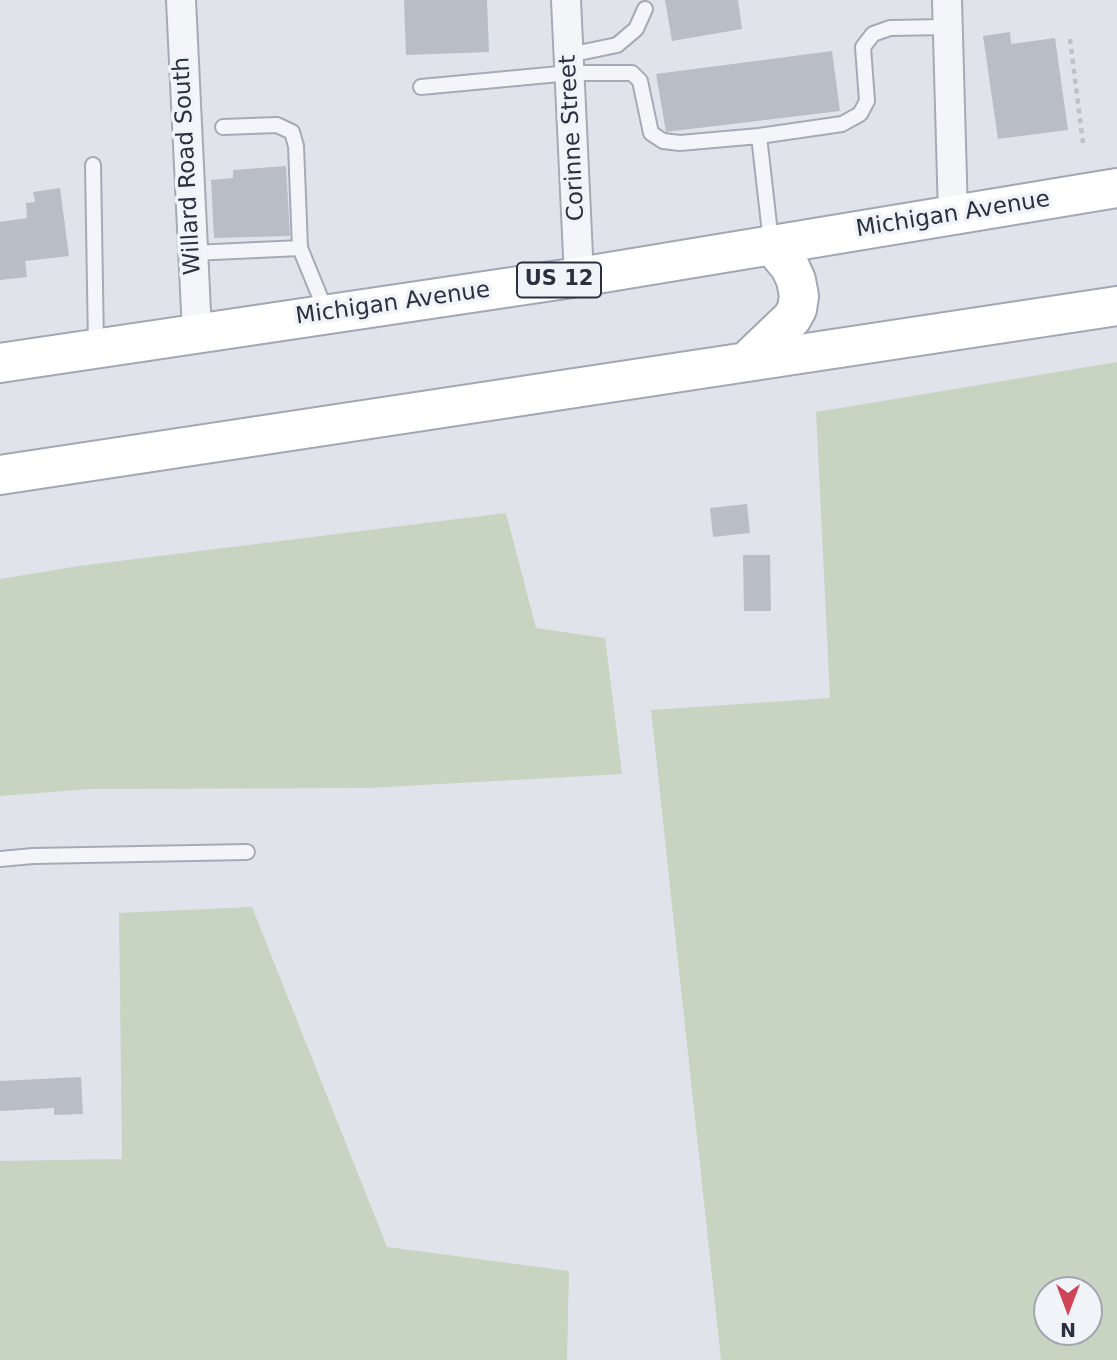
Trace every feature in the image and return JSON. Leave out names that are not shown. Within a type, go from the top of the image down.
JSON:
[{"type":"main road","name":"Michigan Avenue","points":[[0,363],[579,277],[1117,188]]},
{"type":"main road","points":[[746,362],[792,318],[797,309],[799,296],[796,279],[771,244]]},
{"type":"main road","points":[[0,475],[1117,306]]},
{"type":"street","name":"Willard Road South","points":[[181,0],[197,332]]},
{"type":"street","name":"Corinne Street","points":[[566,0],[579,277]]},
{"type":"street","points":[[946,14],[953,215]]},
{"type":"lane","points":[[421,87],[570,64],[617,45],[636,29],[645,9]]},
{"type":"lane","points":[[570,64],[632,73],[640,81],[651,133],[663,141],[680,143],[759,136],[842,124],[860,114],[867,100],[863,47],[873,34],[946,14]]},
{"type":"lane","points":[[223,128],[276,125],[292,132],[296,146],[300,248],[327,315]]},
{"type":"lane","points":[[759,136],[771,244]]},
{"type":"lane","points":[[93,164],[96,347]]},
{"type":"lane","points":[[193,253],[300,248]]},
{"type":"lane","points":[[0,859],[247,852]]},
{"type":"path","points":[[1070,39],[1083,143]]},
{"type":"green space","points":[[1117,362],[1117,1360],[721,1360],[651,710],[830,698],[816,412]]},
{"type":"green space","points":[[506,513],[536,628],[605,638],[622,774],[368,788],[90,789],[0,796],[0,579],[79,566]]},
{"type":"green space","points":[[252,907],[387,1247],[569,1271],[567,1360],[0,1360],[0,1161],[122,1159],[119,913]]},
{"type":"building","points":[[404,0],[487,0],[489,52],[406,55]]},
{"type":"building","points":[[665,0],[738,0],[742,29],[672,41]]},
{"type":"building","points":[[1010,32],[1011,44],[1055,38],[1068,130],[998,139],[983,36]]},
{"type":"building","points":[[832,51],[840,111],[666,132],[656,74]]},
{"type":"building","points":[[286,166],[290,236],[214,238],[211,180],[233,178],[233,170]]},
{"type":"building","points":[[60,188],[69,256],[25,261],[27,277],[0,280],[0,222],[27,218],[26,203],[35,202],[33,192]]},
{"type":"building","points":[[747,504],[750,533],[713,537],[710,508]]},
{"type":"building","points":[[743,555],[770,555],[771,611],[744,611]]},
{"type":"building","points":[[81,1077],[83,1114],[54,1115],[54,1108],[0,1111],[0,1081]]}]
